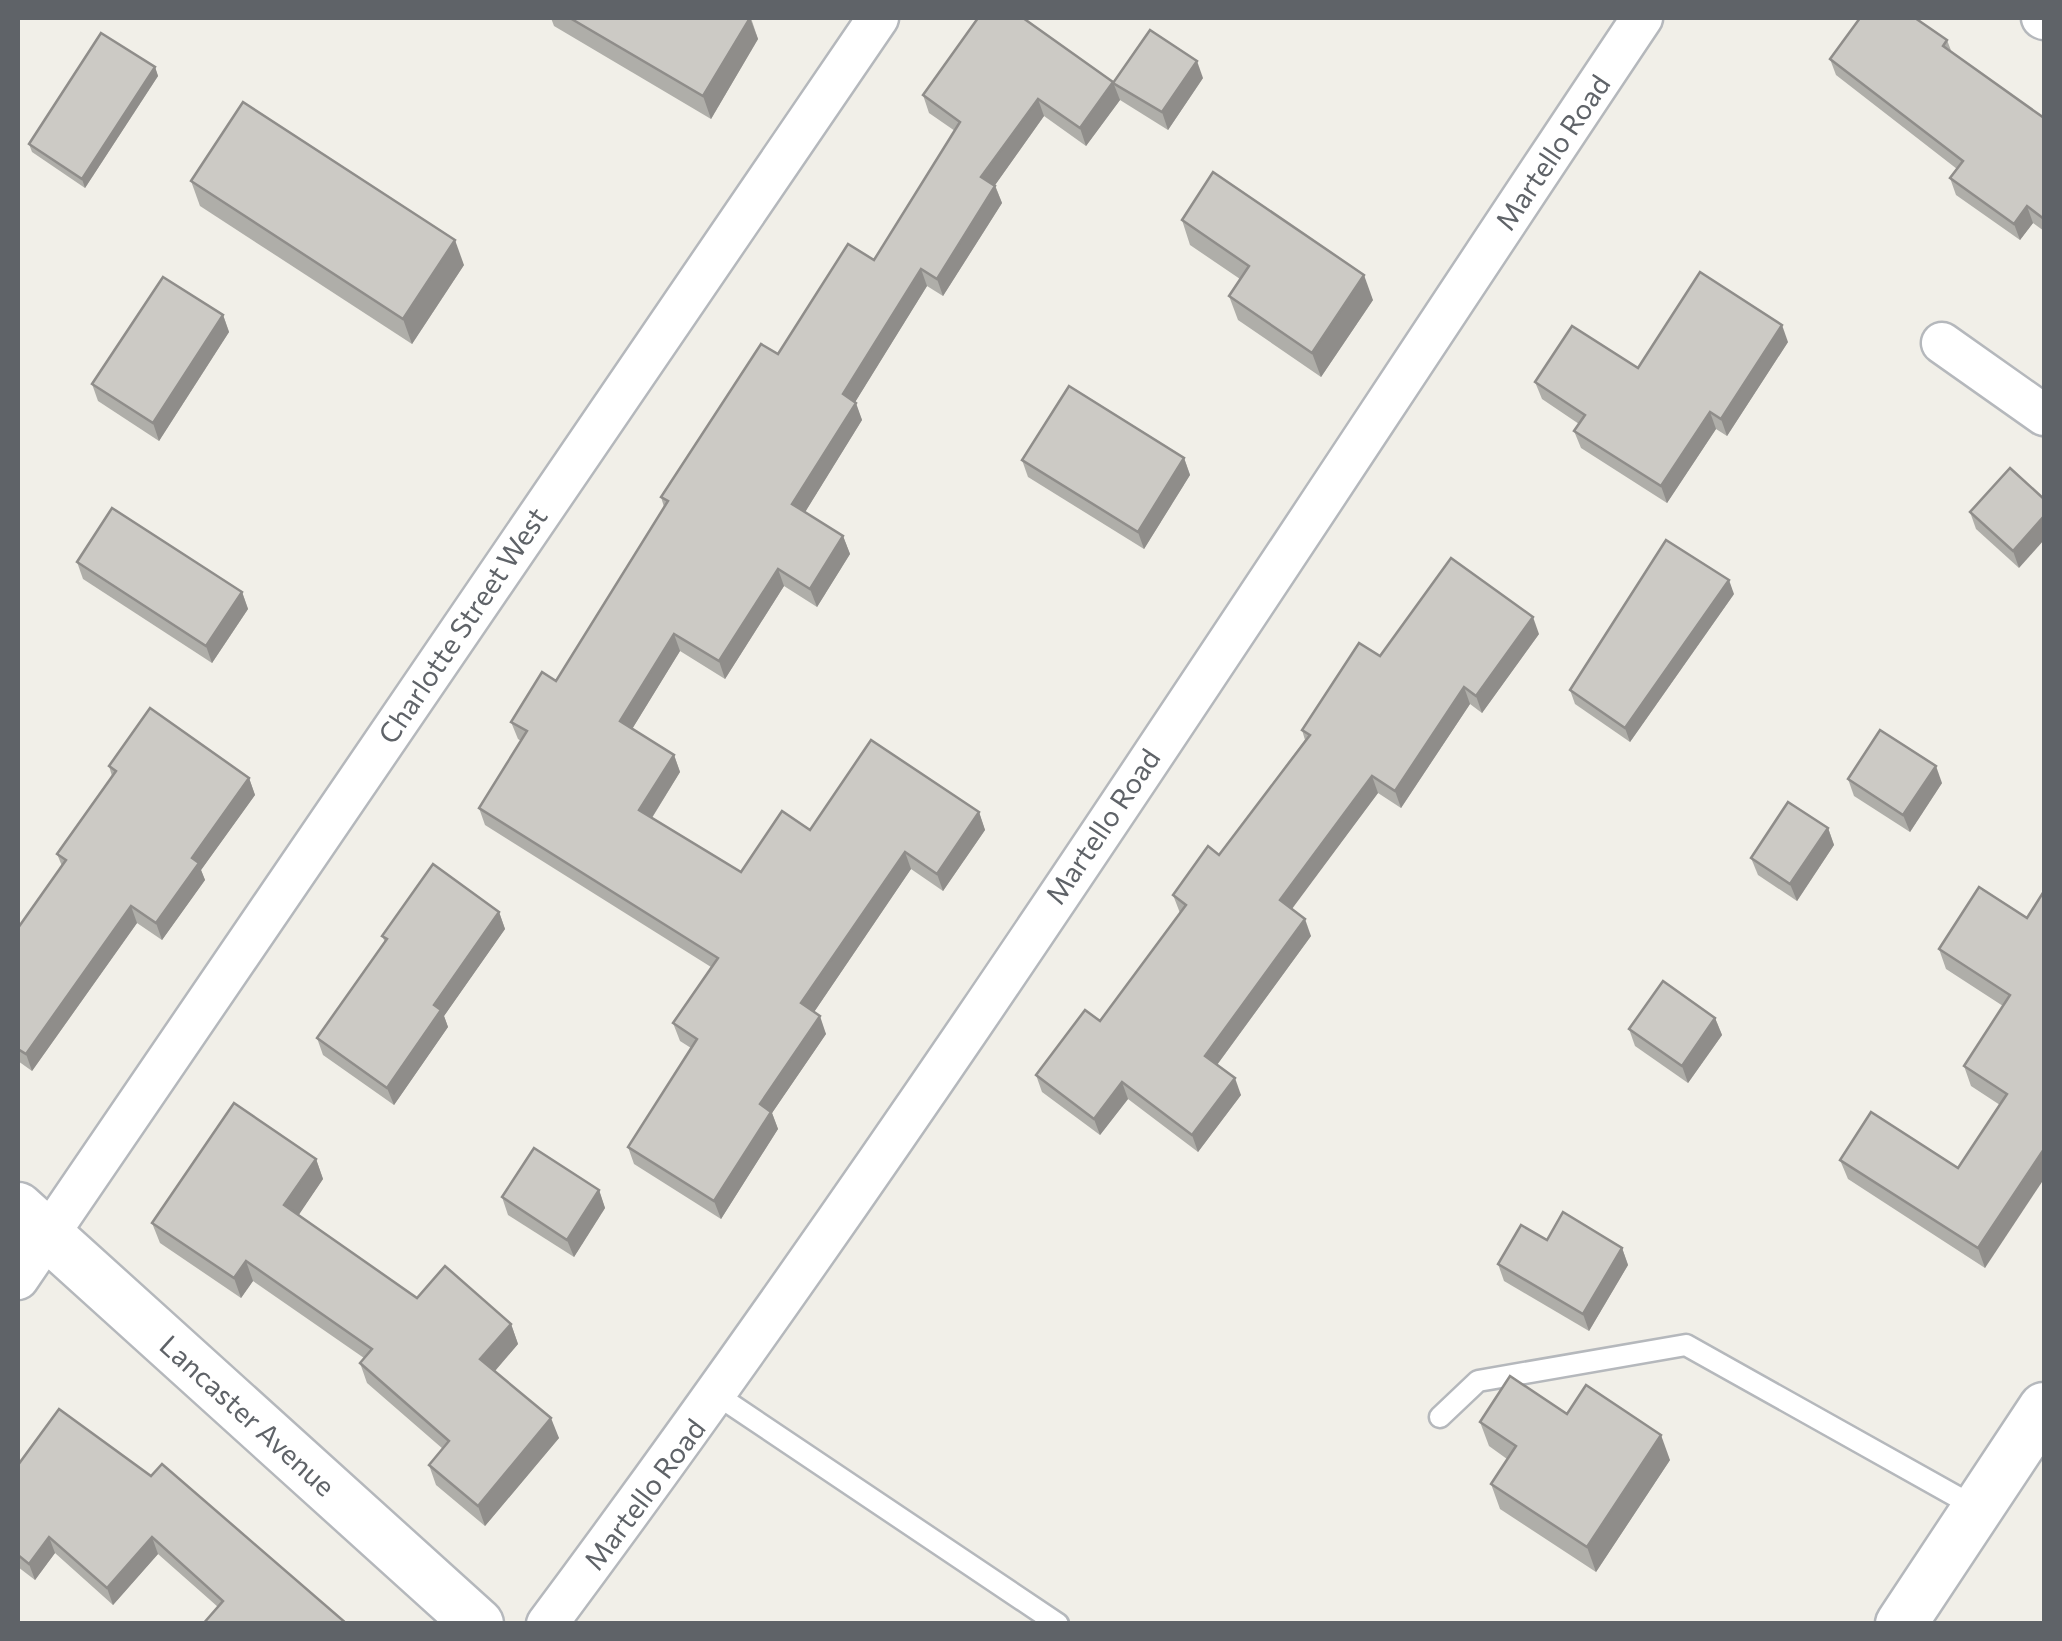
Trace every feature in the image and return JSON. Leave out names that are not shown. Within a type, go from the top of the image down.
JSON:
[{"type":"street","name":"Charlotte Street West","points":[[18,1279],[32,1220],[878,18]]},
{"type":"street","name":"Martello Road","points":[[547,1624],[717,1396],[1642,18]]},
{"type":"street","points":[[1942,343],[2044,415]]},
{"type":"street","name":"Lancaster Avenue","points":[[32,1220],[478,1624]]},
{"type":"street","points":[[1901,1624],[2044,1408]]},
{"type":"lane","points":[[1440,1418],[1478,1380],[1686,1344],[1977,1508]]},
{"type":"lane","points":[[717,1396],[1058,1624]]},
{"type":"building","points":[[570,18],[750,18],[703,96]]},
{"type":"building","points":[[978,18],[1023,18],[1113,82],[1080,128],[1038,99],[981,177],[995,186],[937,279],[921,269],[843,394],[856,403],[792,504],[843,536],[810,589],[778,569],[719,661],[674,634],[620,721],[674,755],[639,810],[741,872],[782,811],[810,830],[871,740],[979,812],[937,874],[905,852],[801,1003],[820,1016],[760,1104],[771,1112],[714,1201],[628,1147],[697,1039],[673,1023],[718,958],[479,808],[527,731],[511,722],[542,672],[556,681],[668,501],[661,497],[761,344],[778,354],[848,244],[874,260],[960,122],[923,95]]},
{"type":"building","points":[[1860,18],[1915,18],[1947,40],[1943,46],[2044,118],[2044,219],[2027,206],[2014,224],[1950,178],[1963,161],[1830,59]]},
{"type":"building","points":[[1150,30],[1197,61],[1162,112],[1113,83]]},
{"type":"building","points":[[101,33],[155,67],[82,179],[29,144]]},
{"type":"building","points":[[243,102],[455,240],[403,319],[191,181]]},
{"type":"building","points":[[1213,172],[1364,275],[1312,353],[1229,296],[1249,266],[1182,220]]},
{"type":"building","points":[[1700,272],[1782,325],[1721,419],[1710,412],[1661,486],[1574,431],[1585,415],[1535,382],[1572,326],[1638,368]]},
{"type":"building","points":[[163,277],[223,315],[153,423],[92,384]]},
{"type":"building","points":[[1069,386],[1184,458],[1138,532],[1022,460]]},
{"type":"building","points":[[2010,468],[2044,499],[2044,516],[2013,551],[1970,512]]},
{"type":"building","points":[[112,508],[242,592],[206,646],[77,562]]},
{"type":"building","points":[[1666,540],[1729,580],[1625,728],[1570,690]]},
{"type":"building","points":[[1451,558],[1533,617],[1476,696],[1464,687],[1395,791],[1372,776],[1280,900],[1305,919],[1205,1056],[1235,1078],[1192,1135],[1122,1082],[1094,1119],[1036,1075],[1085,1010],[1100,1021],[1186,905],[1173,895],[1208,846],[1219,855],[1310,735],[1302,730],[1359,643],[1380,656]]},
{"type":"building","points":[[150,708],[249,778],[192,858],[199,863],[156,923],[131,906],[26,1054],[18,1049],[18,928],[66,860],[57,854],[116,771],[109,766]]},
{"type":"building","points":[[1880,730],[1936,766],[1903,815],[1848,779]]},
{"type":"building","points":[[1788,802],[1828,828],[1790,884],[1751,858]]},
{"type":"building","points":[[433,864],[499,912],[434,1005],[441,1010],[387,1088],[317,1038],[387,939],[382,936]]},
{"type":"building","points":[[1979,887],[2027,918],[2044,891],[2044,1149],[1978,1248],[1840,1160],[1871,1112],[1958,1168],[2007,1094],[1964,1066],[2010,995],[1939,949]]},
{"type":"building","points":[[1663,981],[1715,1018],[1682,1066],[1629,1029]]},
{"type":"building","points":[[234,1103],[316,1159],[284,1205],[417,1298],[445,1266],[511,1324],[480,1359],[551,1418],[478,1506],[429,1465],[449,1441],[360,1363],[372,1349],[246,1261],[234,1278],[152,1223]]},
{"type":"building","points":[[534,1148],[599,1190],[567,1240],[502,1197]]},
{"type":"building","points":[[1563,1212],[1622,1248],[1583,1314],[1498,1264],[1521,1225],[1547,1240]]},
{"type":"building","points":[[1510,1376],[1567,1414],[1586,1385],[1661,1435],[1587,1547],[1491,1484],[1516,1446],[1480,1422]]},
{"type":"building","points":[[59,1409],[151,1476],[162,1464],[347,1624],[203,1624],[223,1601],[152,1537],[107,1588],[49,1537],[29,1564],[18,1555],[18,1465]]}]
